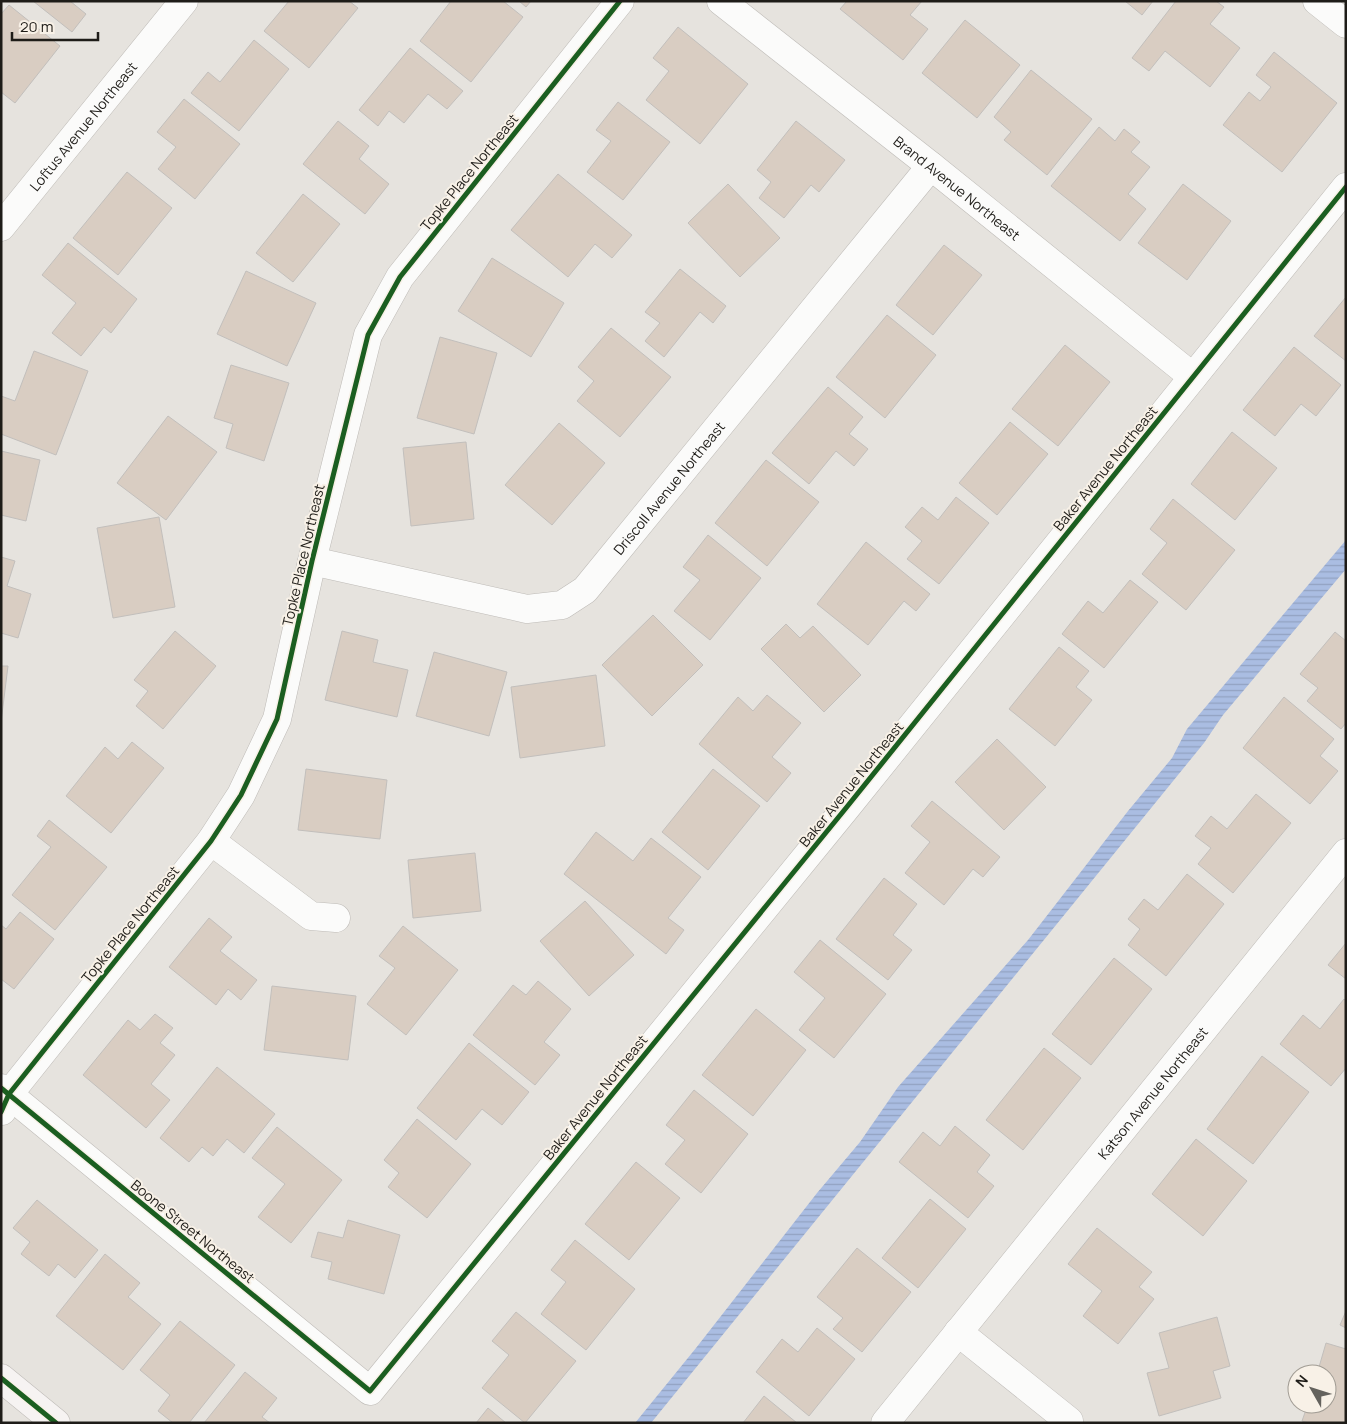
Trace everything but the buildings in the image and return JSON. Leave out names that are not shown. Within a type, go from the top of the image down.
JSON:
[{"type":"street","name":"Loftus Avenue Northeast","points":[[1,227],[184,1]]},
{"type":"street","name":"Topke Place Northeast","points":[[4,1098],[211,841],[241,795],[277,719],[312,561],[368,335],[400,277],[620,1]]},
{"type":"street","name":"Brand Avenue Northeast","points":[[721,1],[931,166],[1193,377]]},
{"type":"street","points":[[1318,1],[1346,24]]},
{"type":"street","name":"Driscoll Avenue Northeast","points":[[312,561],[527,610],[562,605],[585,590],[931,166]]},
{"type":"street","name":"Baker Avenue Northeast","points":[[370,1391],[852,800],[1346,187]]},
{"type":"street","points":[[211,841],[311,916],[336,918]]},
{"type":"street","name":"Katson Avenue Northeast","points":[[885,1423],[1346,853]]},
{"type":"street","name":"Boone Street Northeast","points":[[4,1098],[370,1391]]},
{"type":"street","points":[[958,1332],[1069,1421]]},
{"type":"street","points":[[1,1378],[56,1423]]},
{"type":"water","points":[[1346,540],[1346,569],[1223,715],[1204,743],[651,1423],[635,1423],[817,1193],[860,1142],[898,1087],[1028,940],[1128,811],[1172,758],[1187,729]]},
{"type":"cycle path","points":[[1,1112],[9,1094],[211,841],[241,795],[277,719],[312,561],[368,335],[400,277],[620,1]]},
{"type":"cycle path","points":[[1,1088],[370,1391],[846,808],[1346,187]]},
{"type":"cycle path","points":[[1,1378],[56,1423]]}]
